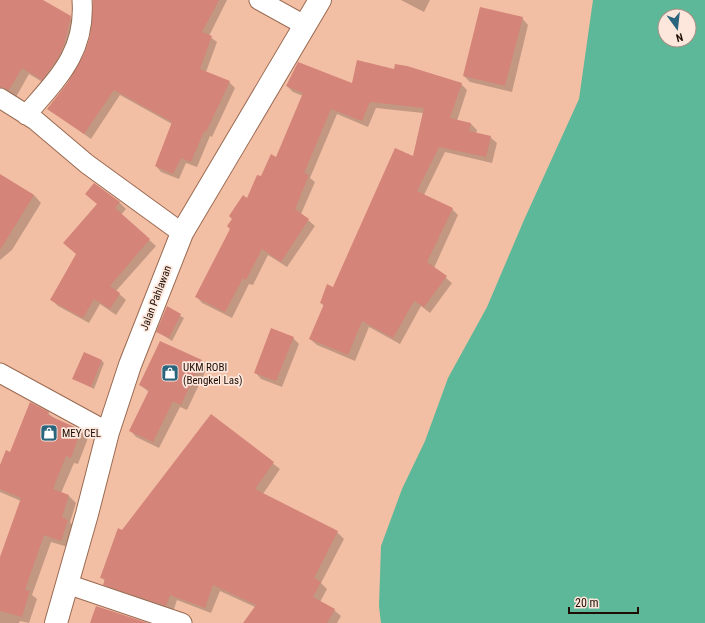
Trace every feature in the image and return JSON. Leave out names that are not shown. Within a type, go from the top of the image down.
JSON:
[{"type":"highway","name":"Jalan Pahlawan","points":[[56,623],[87,514],[108,432],[130,365],[182,233],[306,26],[320,0]]},
{"type":"street","points":[[26,115],[57,79],[73,55],[84,20],[82,0]]},
{"type":"street","points":[[259,0],[306,26]]},
{"type":"street","points":[[0,98],[35,120],[87,164],[182,233]]},
{"type":"street","points":[[0,373],[108,432]]},
{"type":"street","points":[[67,584],[182,623]]},
{"type":"shaded area","points":[[593,0],[705,0],[705,623],[381,623],[379,606],[381,546],[402,489],[425,441],[448,378],[487,307],[524,220],[579,99]]},
{"type":"building","points":[[0,0],[43,0],[71,16],[64,45],[58,58],[42,80],[22,68],[9,90],[0,87]]},
{"type":"building","points":[[93,0],[219,0],[202,32],[212,36],[200,69],[230,81],[206,132],[204,131],[191,162],[181,158],[173,174],[155,166],[172,122],[114,90],[84,134],[47,109],[68,82],[84,54],[90,36]]},
{"type":"building","points":[[480,7],[523,17],[505,86],[463,76]]},
{"type":"building","points":[[357,60],[394,69],[395,64],[407,66],[462,83],[450,118],[471,123],[469,131],[491,136],[486,157],[439,147],[417,191],[453,208],[427,262],[447,276],[424,307],[414,301],[393,338],[362,321],[348,355],[309,339],[324,304],[320,303],[327,284],[333,287],[395,148],[413,156],[424,108],[370,102],[362,121],[331,109],[304,173],[309,175],[295,209],[309,219],[281,262],[262,249],[246,280],[243,278],[225,312],[195,297],[230,229],[227,226],[232,219],[229,216],[243,195],[247,198],[257,175],[261,176],[271,154],[276,157],[303,93],[286,86],[298,62],[352,83]]},
{"type":"building","points":[[0,174],[34,195],[0,250]]},
{"type":"building","points":[[94,183],[120,202],[115,208],[150,239],[110,286],[120,293],[110,309],[94,299],[83,318],[50,300],[76,254],[63,243],[97,204],[85,194]]},
{"type":"building","points":[[167,306],[181,314],[169,338],[156,332]]},
{"type":"building","points":[[271,328],[294,337],[276,381],[254,373]]},
{"type":"building","points":[[160,341],[202,360],[181,405],[173,401],[153,442],[129,431],[149,390],[139,385]]},
{"type":"building","points":[[84,352],[102,360],[91,387],[72,379]]},
{"type":"building","points":[[30,402],[49,412],[48,415],[81,430],[71,458],[66,456],[53,489],[69,495],[62,517],[68,520],[61,541],[44,535],[25,590],[30,591],[22,617],[0,611],[0,557],[21,498],[0,489],[0,465],[6,450],[10,452]]},
{"type":"building","points":[[211,414],[274,462],[255,489],[338,531],[314,578],[321,582],[313,597],[335,609],[327,623],[243,623],[256,605],[213,585],[205,608],[170,595],[166,606],[103,585],[105,579],[100,578],[118,528],[122,530]]},
{"type":"building","points":[[96,606],[148,623],[90,623]]},
{"type":"place","name":"UKM ROBI (Bengkel Las)","points":[[170,373]]},
{"type":"place","name":"MEY CEL","points":[[49,433]]}]
